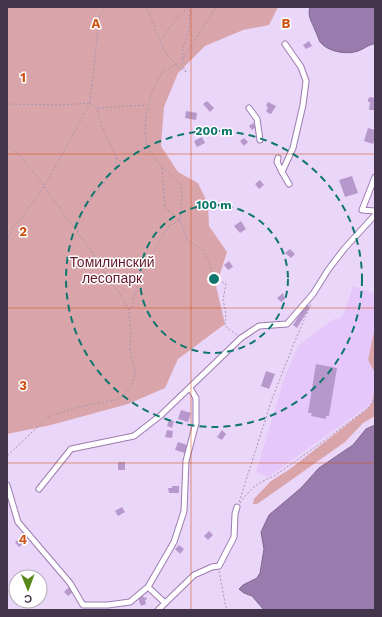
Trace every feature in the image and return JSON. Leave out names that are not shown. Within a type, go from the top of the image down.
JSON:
[{"type":"street","points":[[282,172],[293,148],[303,105],[306,81],[301,67],[285,44]]},
{"type":"street","points":[[249,108],[257,119],[260,140]]},
{"type":"street","points":[[278,158],[277,162],[289,184]]},
{"type":"street","points":[[375,177],[362,210],[375,211]]},
{"type":"street","points":[[39,489],[71,449],[134,436],[161,415],[241,338],[259,326],[286,324],[313,294],[328,270],[344,249],[375,215]]},
{"type":"street","points":[[7,485],[18,522],[70,583],[83,605],[108,605],[130,602],[148,587],[174,542],[184,511],[186,461],[196,423],[196,398],[190,388]]},
{"type":"street","points":[[158,610],[194,576],[212,567],[219,566],[232,544],[237,507]]},
{"type":"street","points":[[148,587],[166,603]]},
{"type":"path","points":[[7,241],[13,227],[44,187],[90,103],[99,17],[106,7]]},
{"type":"path","points":[[146,7],[170,57],[186,72],[182,64],[182,51],[187,36],[190,7]]},
{"type":"path","points":[[161,40],[178,17],[190,7]]},
{"type":"path","points":[[183,61],[184,57],[216,7]]},
{"type":"path","points":[[177,64],[163,72],[152,92],[146,113],[145,134],[151,153],[180,184],[182,193],[180,220],[187,240],[202,250],[209,261],[213,276],[226,284],[223,300],[226,313],[225,326],[241,338]]},
{"type":"path","points":[[7,104],[63,105],[90,103],[97,108],[148,105]]},
{"type":"path","points":[[79,234],[79,221],[85,208],[116,166],[116,157],[100,122],[97,108]]},
{"type":"path","points":[[7,145],[32,170],[79,234],[129,310],[130,348],[135,374],[131,386],[126,392],[115,400],[79,407],[47,418],[7,456]]},
{"type":"path","points":[[116,157],[124,161],[148,146]]},
{"type":"path","points":[[162,166],[165,208],[180,220]]},
{"type":"path","points":[[129,310],[132,308],[134,296],[139,283],[155,249],[169,226],[180,220]]},
{"type":"path","points":[[237,507],[272,399],[311,305],[313,294]]},
{"type":"path","points":[[237,507],[250,490],[266,479],[274,476],[351,421],[374,401],[375,395]]},
{"type":"path","points":[[219,566],[227,610]]},
{"type":"shaded area","points":[[310,7],[375,7],[375,44],[349,53],[338,52],[328,48],[320,42],[311,22],[309,16]]},
{"type":"shaded area","points":[[353,286],[375,294],[375,327],[368,360],[375,373],[375,387],[372,403],[268,477],[256,472],[285,376],[299,345],[334,319],[340,319],[344,314]]},
{"type":"shaded area","points":[[375,425],[375,610],[264,610],[252,596],[239,589],[243,585],[257,578],[260,573],[264,549],[261,532],[269,515],[301,488],[319,468],[353,445],[366,429]]},
{"type":"green space","name":"Томилинский лесопарк","points":[[7,7],[278,7],[269,25],[243,30],[205,46],[178,73],[164,107],[161,146],[178,172],[198,183],[208,204],[209,226],[227,252],[216,286],[225,324],[178,359],[165,388],[128,404],[51,425],[7,434]]},
{"type":"green space","points":[[375,327],[375,373],[368,360]]},
{"type":"green space","points":[[375,387],[375,416],[363,423],[345,442],[257,504],[253,504],[254,499],[271,481],[290,469],[368,408],[372,403]]},
{"type":"building","points":[[309,41],[312,46],[306,49],[303,45]]},
{"type":"building","points":[[370,97],[375,98],[375,110],[369,110],[370,102],[368,102],[368,99]]},
{"type":"building","points":[[207,101],[214,108],[210,112],[203,104]]},
{"type":"building","points":[[268,102],[276,106],[271,114],[266,112]]},
{"type":"building","points":[[186,111],[197,113],[196,120],[185,118]]},
{"type":"building","points":[[253,123],[256,127],[252,130],[249,126]]},
{"type":"building","points":[[368,128],[375,130],[373,144],[364,141]]},
{"type":"building","points":[[202,137],[205,143],[197,147],[194,141]]},
{"type":"building","points":[[244,138],[248,142],[244,146],[240,141]]},
{"type":"building","points":[[352,176],[358,193],[345,197],[339,180]]},
{"type":"building","points":[[260,180],[264,185],[259,189],[255,184]]},
{"type":"building","points":[[241,221],[246,229],[240,233],[234,226]]},
{"type":"building","points":[[290,249],[295,254],[291,258],[285,253]]},
{"type":"building","points":[[229,261],[233,267],[228,270],[224,265]]},
{"type":"building","points":[[283,293],[285,299],[281,302],[277,298]]},
{"type":"building","points":[[306,304],[310,307],[297,328],[293,325]]},
{"type":"building","points":[[316,364],[337,368],[329,416],[326,416],[326,419],[311,416],[312,413],[308,413]]},
{"type":"building","points":[[266,371],[275,374],[269,389],[261,386]]},
{"type":"building","points":[[181,410],[191,413],[188,422],[178,419]]},
{"type":"building","points":[[169,420],[174,421],[172,428],[167,426]]},
{"type":"building","points":[[167,430],[173,431],[172,438],[165,437]]},
{"type":"building","points":[[222,430],[226,434],[222,440],[217,437]]},
{"type":"building","points":[[178,442],[187,445],[185,453],[175,450]]},
{"type":"building","points":[[118,462],[125,462],[125,470],[118,470]]},
{"type":"building","points":[[172,486],[179,486],[179,493],[169,493],[168,488],[172,488]]},
{"type":"building","points":[[122,507],[125,512],[118,516],[115,511]]},
{"type":"building","points":[[209,531],[213,535],[208,540],[204,536]]},
{"type":"building","points":[[21,538],[24,543],[19,547],[15,542]]},
{"type":"building","points":[[179,545],[184,549],[180,554],[175,549]]},
{"type":"building","points":[[69,587],[73,592],[68,596],[64,592]]},
{"type":"building","points":[[143,596],[147,599],[145,600],[146,604],[141,606],[138,598]]}]
